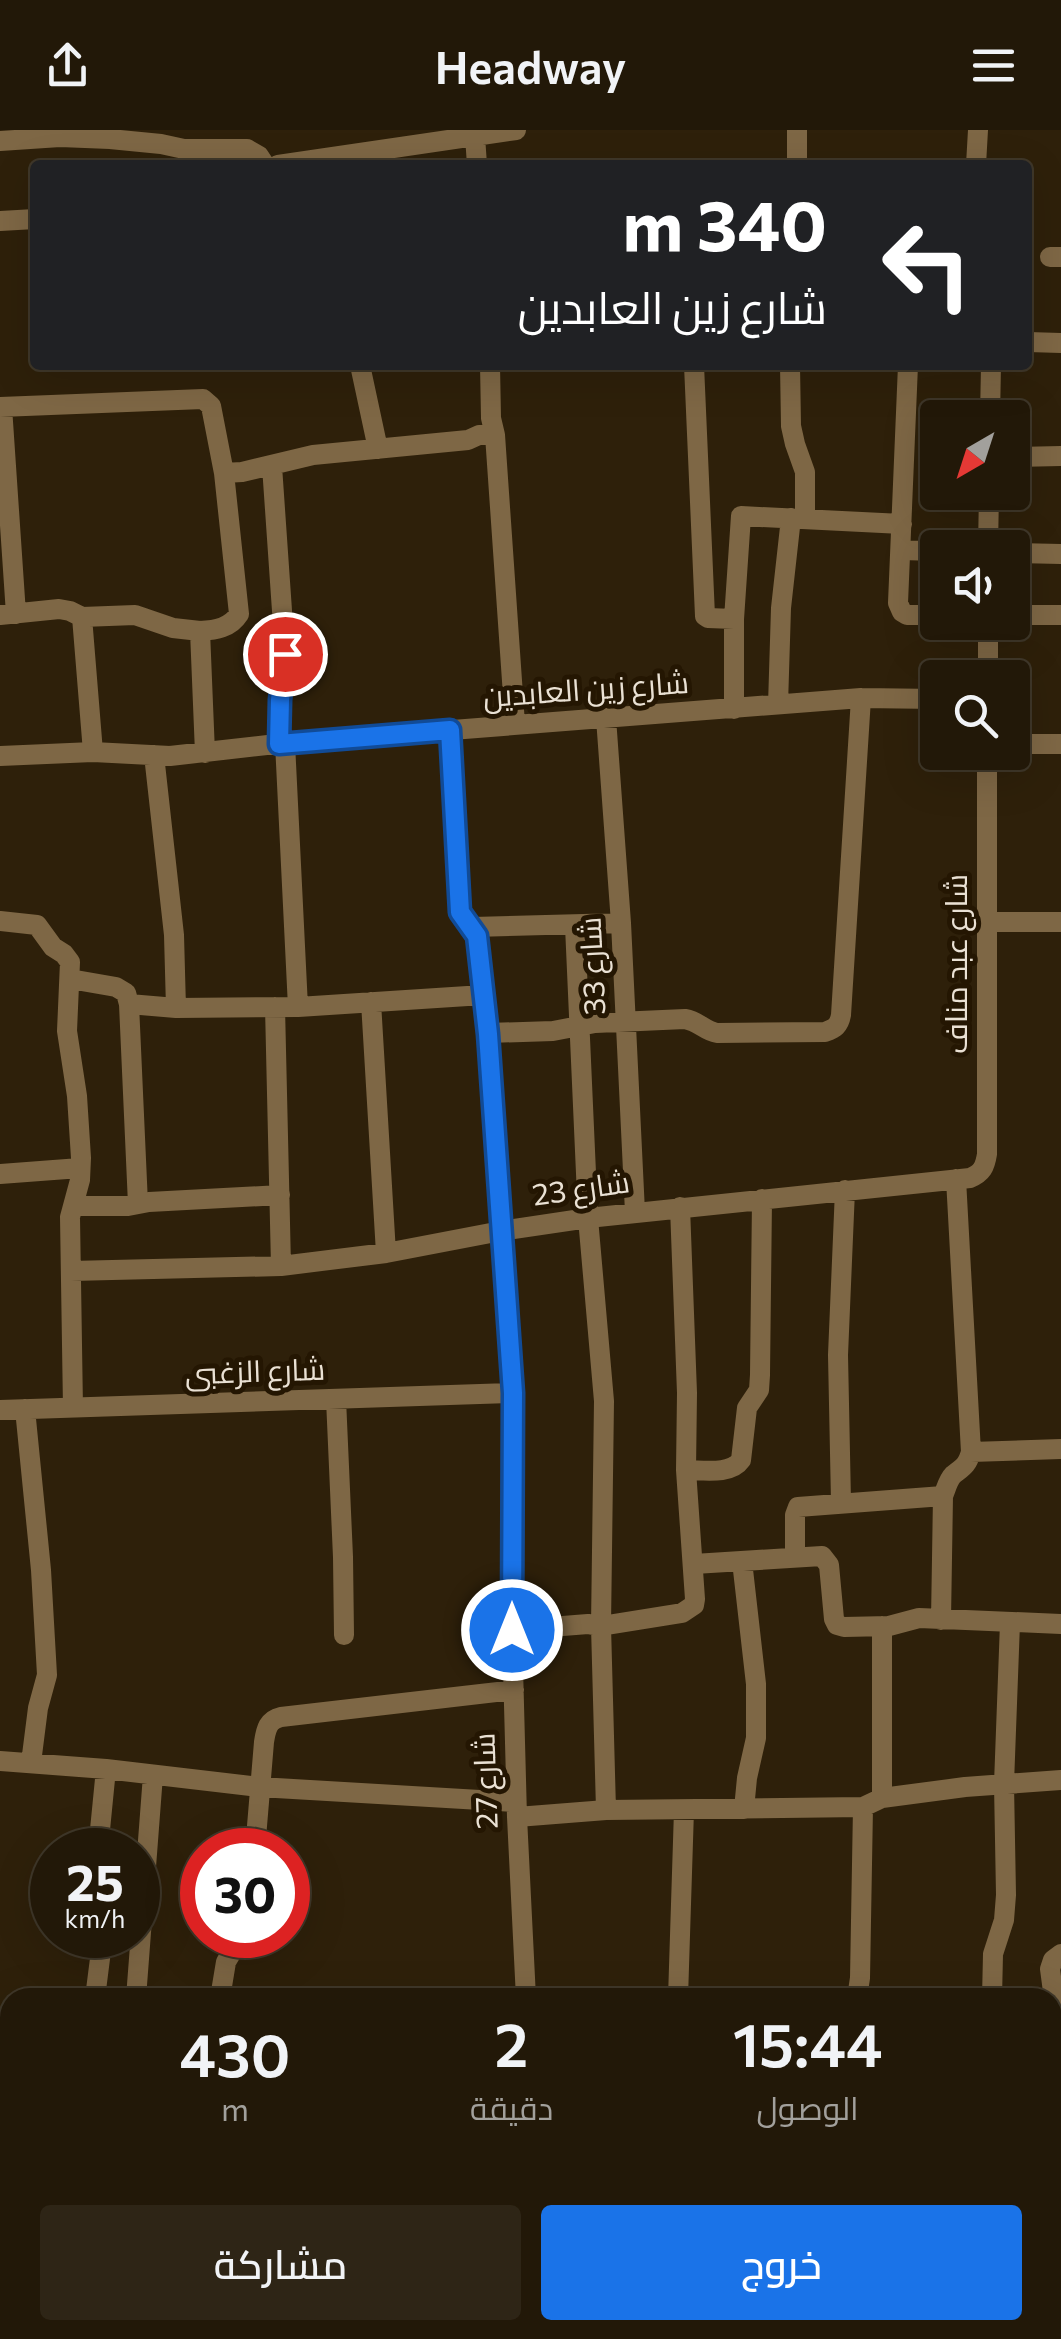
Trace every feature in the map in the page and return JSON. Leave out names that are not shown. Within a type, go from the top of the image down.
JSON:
[{"type":"street","points":[[346,130],[348,159],[516,130]]},
{"type":"street","points":[[796,130],[798,160]]},
{"type":"street","points":[[976,160],[978,130]]},
{"type":"street","points":[[477,134],[477,160]]},
{"type":"street","points":[[0,142],[77,137],[184,149],[246,150],[262,160]]},
{"type":"street","points":[[0,221],[30,219]]},
{"type":"street","points":[[1032,342],[1061,343]]},
{"type":"street","points":[[361,370],[378,448]]},
{"type":"street","points":[[490,370],[516,724]]},
{"type":"street","points":[[694,370],[705,616],[734,619]]},
{"type":"street","points":[[778,705],[780,608],[804,472],[791,426],[790,370]]},
{"type":"street","points":[[908,370],[898,602],[902,612],[920,616]]},
{"type":"street","points":[[990,400],[991,370]]},
{"type":"street","points":[[203,399],[211,406],[224,473],[239,614],[234,622],[224,628],[200,631],[173,628],[135,615],[82,616],[58,609],[8,614],[1,407],[203,399]]},
{"type":"street","points":[[224,473],[272,466],[313,454],[495,435]]},
{"type":"street","points":[[1030,457],[1061,456]]},
{"type":"street","points":[[272,466],[285,654],[280,700],[298,1007]]},
{"type":"street","points":[[734,708],[734,619],[741,516],[902,524]]},
{"type":"street","points":[[900,550],[920,551]]},
{"type":"street","points":[[1030,553],[1061,554]]},
{"type":"street","points":[[1030,615],[1061,615]]},
{"type":"street","points":[[82,616],[93,752]]},
{"type":"street","points":[[200,631],[205,753]]},
{"type":"street","points":[[488,1034],[686,1018],[717,1033],[826,1032],[840,1024],[860,698]]},
{"type":"street","name":"شارع زين العابدين","points":[[0,756],[205,753],[860,698],[920,700]]},
{"type":"street","name":"شارع 33","points":[[606,718],[635,1212]]},
{"type":"street","name":"شارع 27","points":[[450,730],[460,912],[478,941],[488,1034],[513,1393],[512,1630],[526,1988]]},
{"type":"street","points":[[1030,744],[1061,744]]},
{"type":"street","points":[[154,756],[174,935],[176,1008]]},
{"type":"street","name":"شارع عبد مناف","points":[[980,1174],[987,1154],[987,770]]},
{"type":"street","points":[[0,922],[37,925],[70,962],[67,1031],[78,1096],[80,1168],[70,1217],[73,1408]]},
{"type":"street","points":[[987,922],[1061,922]]},
{"type":"street","points":[[472,927],[621,923]]},
{"type":"street","points":[[575,926],[588,1218],[604,1401],[601,1626],[606,1810]]},
{"type":"street","points":[[70,979],[116,987],[126,994],[138,1204]]},
{"type":"street","points":[[128,1004],[276,1008],[483,995]]},
{"type":"street","points":[[371,1002],[386,1252]]},
{"type":"street","points":[[276,1008],[281,1266]]},
{"type":"street","points":[[0,1174],[80,1168]]},
{"type":"street","name":"شارع 23","points":[[71,1270],[281,1266],[588,1218],[956,1180],[980,1174]]},
{"type":"street","points":[[940,1620],[944,1496],[949,1481],[964,1470],[971,1452],[956,1180]]},
{"type":"street","points":[[841,1502],[838,1355],[846,1190]]},
{"type":"street","points":[[74,1206],[280,1194]]},
{"type":"street","points":[[686,1470],[728,1469],[741,1460],[747,1408],[759,1390],[762,1198]]},
{"type":"street","points":[[512,1630],[601,1626],[694,1606],[686,1470],[688,1393],[680,1207]]},
{"type":"street","name":"شارع الزغبى","points":[[0,1410],[513,1393]]},
{"type":"street","points":[[336,1399],[344,1636]]},
{"type":"street","points":[[25,1410],[48,1675],[38,1708],[31,1763]]},
{"type":"street","points":[[971,1452],[1061,1449]]},
{"type":"street","points":[[794,1557],[796,1509],[802,1506],[944,1496]]},
{"type":"street","points":[[694,1564],[816,1555],[827,1560],[834,1616],[837,1625],[844,1628],[882,1626],[919,1618],[1061,1624]]},
{"type":"street","points":[[742,1561],[756,1684],[756,1738],[744,1809]]},
{"type":"street","points":[[992,1988],[993,1954],[1004,1920],[1006,1896],[1004,1784],[1010,1623]]},
{"type":"street","points":[[858,1988],[882,1626]]},
{"type":"street","points":[[256,1828],[267,1726],[276,1718],[514,1690]]},
{"type":"street","points":[[0,1761],[517,1809],[744,1809],[873,1803],[965,1787],[1061,1780]]},
{"type":"street","points":[[100,1828],[106,1769]]},
{"type":"street","points":[[137,1988],[153,1775]]},
{"type":"street","points":[[678,1988],[684,1810]]},
{"type":"street","points":[[1053,1988],[1052,1960],[1061,1954]]},
{"type":"street","points":[[95,1988],[100,1958]]},
{"type":"street","points":[[222,1988],[228,1958]]},
{"type":"route","points":[[285,654],[279,744],[450,730],[460,912],[477,936],[488,1034],[513,1393],[512,1630]]}]
